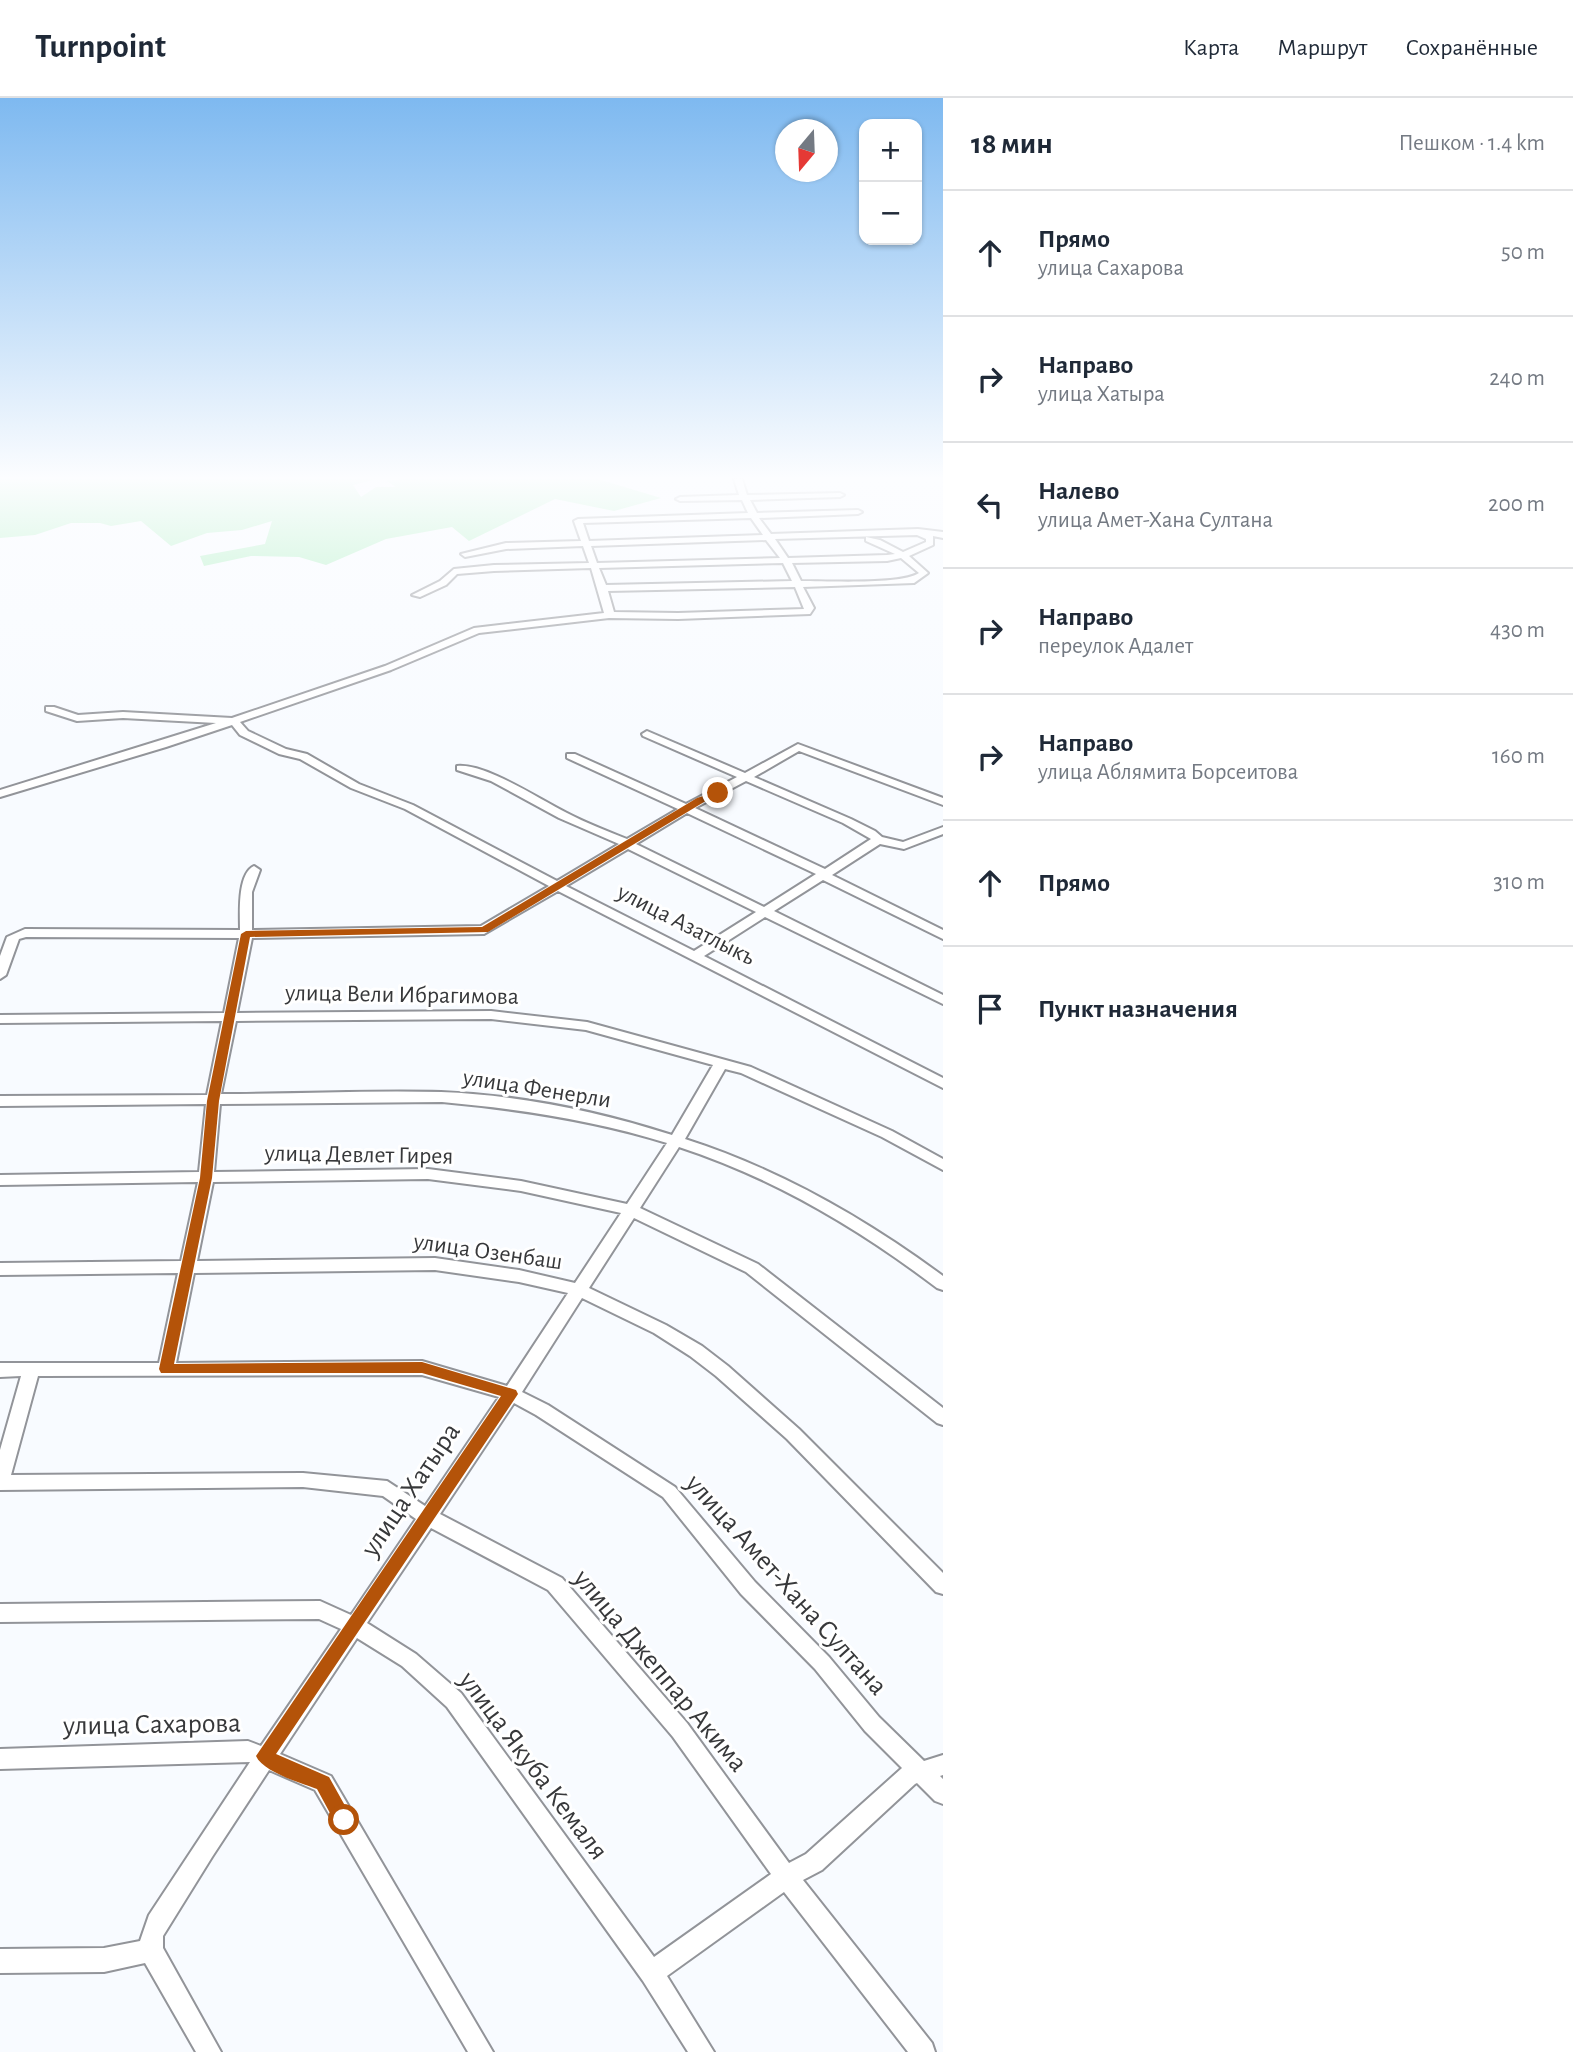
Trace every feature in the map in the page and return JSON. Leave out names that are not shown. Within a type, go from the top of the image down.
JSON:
[{"type":"street","points":[[417,595],[443,583],[454,572],[496,570]]},
{"type":"street","points":[[596,570],[609,615]]},
{"type":"street","points":[[0,794],[234,721],[388,668],[477,630],[609,615],[807,612],[809,608],[789,570]]},
{"type":"street","points":[[602,588],[904,581],[914,580],[924,573],[921,570]]},
{"type":"street","points":[[50,709],[77,718],[133,715],[234,721]]},
{"type":"street","name":"улица Азатлыкъ","points":[[234,721],[244,733],[283,752],[303,756],[355,786],[409,807],[943,1084]]},
{"type":"street","points":[[647,734],[847,821],[871,833],[878,840],[904,846],[943,830]]},
{"type":"street","points":[[0,975],[13,937],[25,933],[246,934],[484,930],[687,809],[798,747],[943,802]]},
{"type":"street","points":[[572,756],[796,859],[943,935]]},
{"type":"street","points":[[461,768],[495,779],[563,816],[628,844],[943,1000]]},
{"type":"street","points":[[696,955],[878,840]]},
{"type":"street","points":[[166,1369],[206,1178],[213,1101],[246,934],[246,892],[254,870]]},
{"type":"street","name":"улица Вели Ибрагимова","points":[[0,1019],[491,1015],[587,1026],[746,1070],[887,1134],[943,1166]]},
{"type":"street","name":"улица Хатыра","points":[[151,1950],[157,1923],[265,1756],[511,1394],[676,1141],[722,1062]]},
{"type":"street","name":"улица Фенерли","points":[[0,1101],[442,1097],[489,1100],[597,1119],[676,1141],[800,1189],[906,1254],[943,1284]]},
{"type":"street","name":"улица Девлет Гирея","points":[[0,1180],[428,1174],[521,1186],[630,1210],[752,1268],[943,1418]]},
{"type":"street","name":"улица Озенбаш","points":[[0,1269],[435,1264],[519,1276],[577,1289],[660,1329],[713,1364],[793,1434],[943,1586]]},
{"type":"street","name":"улица Амет-Хана Султана","points":[[0,1370],[422,1368],[511,1394],[542,1410],[669,1492],[748,1588],[822,1663],[872,1724],[932,1768],[943,1794]]},
{"type":"street","points":[[0,1482],[32,1369]]},
{"type":"street","name":"улица Джеппар Акима","points":[[0,1482],[303,1480],[387,1489],[426,1516],[555,1584],[680,1730],[786,1877],[923,2052]]},
{"type":"street","name":"улица Якуба Кемаля","points":[[0,1612],[320,1610],[353,1625],[409,1660],[454,1700],[651,1973],[702,2052]]},
{"type":"street","name":"улица Сахарова","points":[[0,1759],[248,1751],[323,1783],[481,2052]]},
{"type":"street","points":[[651,1973],[786,1877],[814,1862],[908,1776],[932,1768]]},
{"type":"street","points":[[0,1961],[104,1960],[151,1950],[209,2052]]},
{"type":"route","points":[[344,1820],[323,1783],[288,1770],[265,1756],[511,1394],[422,1368],[166,1369],[206,1178],[213,1101],[246,934],[484,930],[701,800],[718,793]]}]
